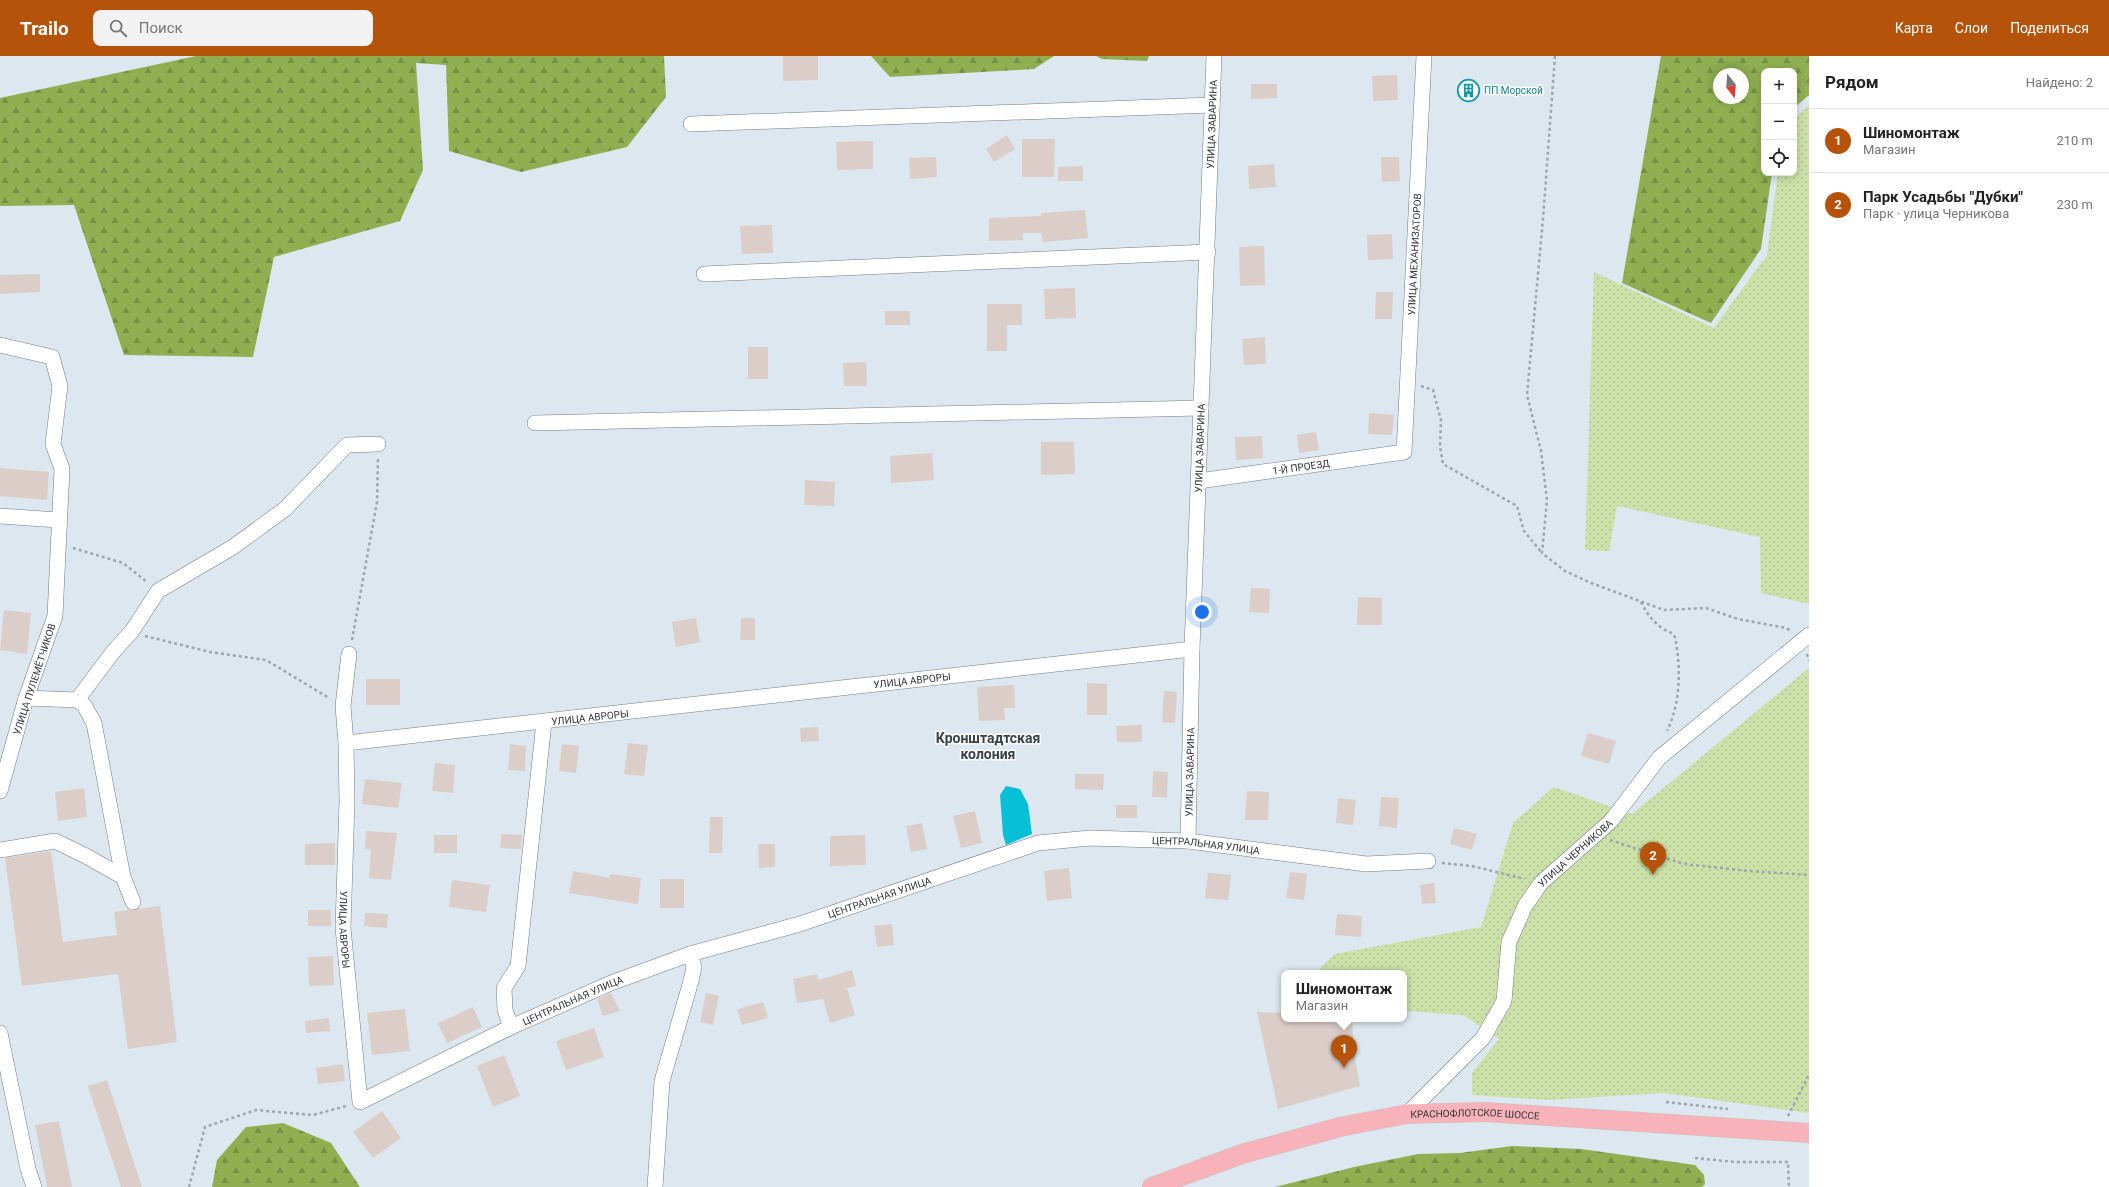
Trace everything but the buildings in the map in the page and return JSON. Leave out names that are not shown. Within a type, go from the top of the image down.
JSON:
[{"type":"main road","name":"КРАСНОФЛОТСКОЕ ШОССЕ","points":[[1152,1187],[1242,1154],[1340,1127],[1407,1114],[1485,1112],[1809,1133]]},
{"type":"street","name":"УЛИЦА ЗАВАРИНА","points":[[1188,841],[1192,649],[1208,252],[1214,56]]},
{"type":"street","name":"УЛИЦА МЕХАНИЗАТОРОВ","points":[[1404,452],[1424,56]]},
{"type":"street","points":[[690,124],[1212,105]]},
{"type":"street","points":[[704,274],[1208,252]]},
{"type":"street","name":"УЛИЦА ПУЛЕМЁТЧИКОВ","points":[[0,345],[52,357],[60,386],[53,444],[62,469],[58,520],[55,616],[26,698],[0,791]]},
{"type":"street","points":[[535,423],[1201,408]]},
{"type":"street","points":[[77,700],[132,631],[158,591],[233,547],[285,509],[348,445],[378,444]]},
{"type":"street","name":"1-Й ПРОЕЗД","points":[[1199,481],[1404,452]]},
{"type":"street","points":[[0,516],[58,520]]},
{"type":"street","name":"УЛИЦА ЧЕРНИКОВА","points":[[1407,1114],[1483,1038],[1504,1001],[1509,942],[1525,906],[1541,883],[1611,821],[1658,758],[1805,638]]},
{"type":"street","name":"УЛИЦА АВРОРЫ","points":[[360,1102],[343,928],[347,801],[346,743],[1192,649]]},
{"type":"street","points":[[346,743],[343,706],[349,654]]},
{"type":"street","points":[[26,698],[77,700],[84,705],[94,724],[123,877],[133,902]]},
{"type":"street","points":[[512,1027],[504,1010],[504,988],[518,966],[544,722]]},
{"type":"street","name":"ЦЕНТРАЛЬНАЯ УЛИЦА","points":[[360,1102],[512,1027],[611,983],[690,954],[800,924],[1038,843],[1090,838],[1188,841],[1366,864],[1428,861]]},
{"type":"street","points":[[0,850],[55,841],[86,856],[123,877]]},
{"type":"street","points":[[654,1187],[662,1081],[691,981],[694,967],[690,954]]},
{"type":"street","points":[[0,1033],[28,1169],[34,1187]]},
{"type":"path","points":[[1542,553],[1547,500],[1541,451],[1527,395],[1543,219],[1555,56]]},
{"type":"path","points":[[1408,381],[1433,390],[1441,420],[1440,447],[1443,464],[1518,506],[1524,531],[1542,553],[1565,571],[1591,583],[1664,610],[1706,608],[1738,619],[1786,628],[1805,638]]},
{"type":"path","points":[[349,654],[377,502],[378,444]]},
{"type":"path","points":[[57,544],[89,552],[123,564],[158,591]]},
{"type":"path","points":[[1641,601],[1647,614],[1662,628],[1672,632],[1675,637],[1679,676],[1672,720],[1666,734]]},
{"type":"path","points":[[132,631],[147,637],[210,652],[266,660],[343,706]]},
{"type":"path","points":[[1598,834],[1656,856],[1684,864],[1749,871],[1809,875]]},
{"type":"path","points":[[1428,861],[1472,866],[1541,883]]},
{"type":"path","points":[[1788,1116],[1809,1076]]},
{"type":"path","points":[[189,1187],[205,1127],[256,1110],[313,1115],[360,1102]]},
{"type":"path","points":[[1666,1102],[1703,1107]]},
{"type":"path","points":[[1695,1158],[1735,1162],[1788,1162],[1789,1187]]},
{"type":"green space","points":[[196,56],[664,56],[666,97],[627,147],[521,172],[449,151],[446,65],[416,63],[423,170],[400,221],[274,257],[253,357],[124,355],[74,205],[0,206],[0,98]]},
{"type":"green space","points":[[871,56],[1054,56],[1034,69],[890,77]]},
{"type":"green space","points":[[1096,56],[1149,56],[1147,61],[1102,59]]},
{"type":"green space","points":[[1661,56],[1809,56],[1809,95],[1797,105],[1797,68],[1761,68],[1761,176],[1772,176],[1761,249],[1711,323],[1622,283]]},
{"type":"green space","points":[[1809,105],[1809,604],[1761,593],[1760,537],[1617,506],[1609,551],[1585,550],[1594,272],[1714,328],[1767,255],[1778,176],[1797,176],[1797,116]]},
{"type":"green space","points":[[1809,668],[1809,1113],[1664,1093],[1549,1100],[1472,1095],[1472,1073],[1499,1039],[1463,1015],[1407,1011],[1407,970],[1318,970],[1335,954],[1481,927],[1513,823],[1554,787],[1632,814]]},
{"type":"green space","points":[[283,1123],[331,1143],[360,1187],[212,1187],[217,1160],[246,1127]]},
{"type":"green space","points":[[1512,1146],[1581,1149],[1695,1165],[1704,1175],[1705,1184],[1702,1187],[1275,1187],[1354,1167],[1418,1154],[1460,1153]]},
{"type":"water","points":[[1006,786],[1020,789],[1028,804],[1032,834],[1006,845],[1003,835],[1000,795]]},
{"type":"place","name":"ПП Морской","points":[[1468,90]]},
{"type":"place","name":"Парк Усадьбы \"Дубки\"","points":[[1653,875]]},
{"type":"place","name":"Шиномонтаж","points":[[1344,1068]]},
{"type":"district","name":"Кронштадтская колония","points":[[988,746]]}]
